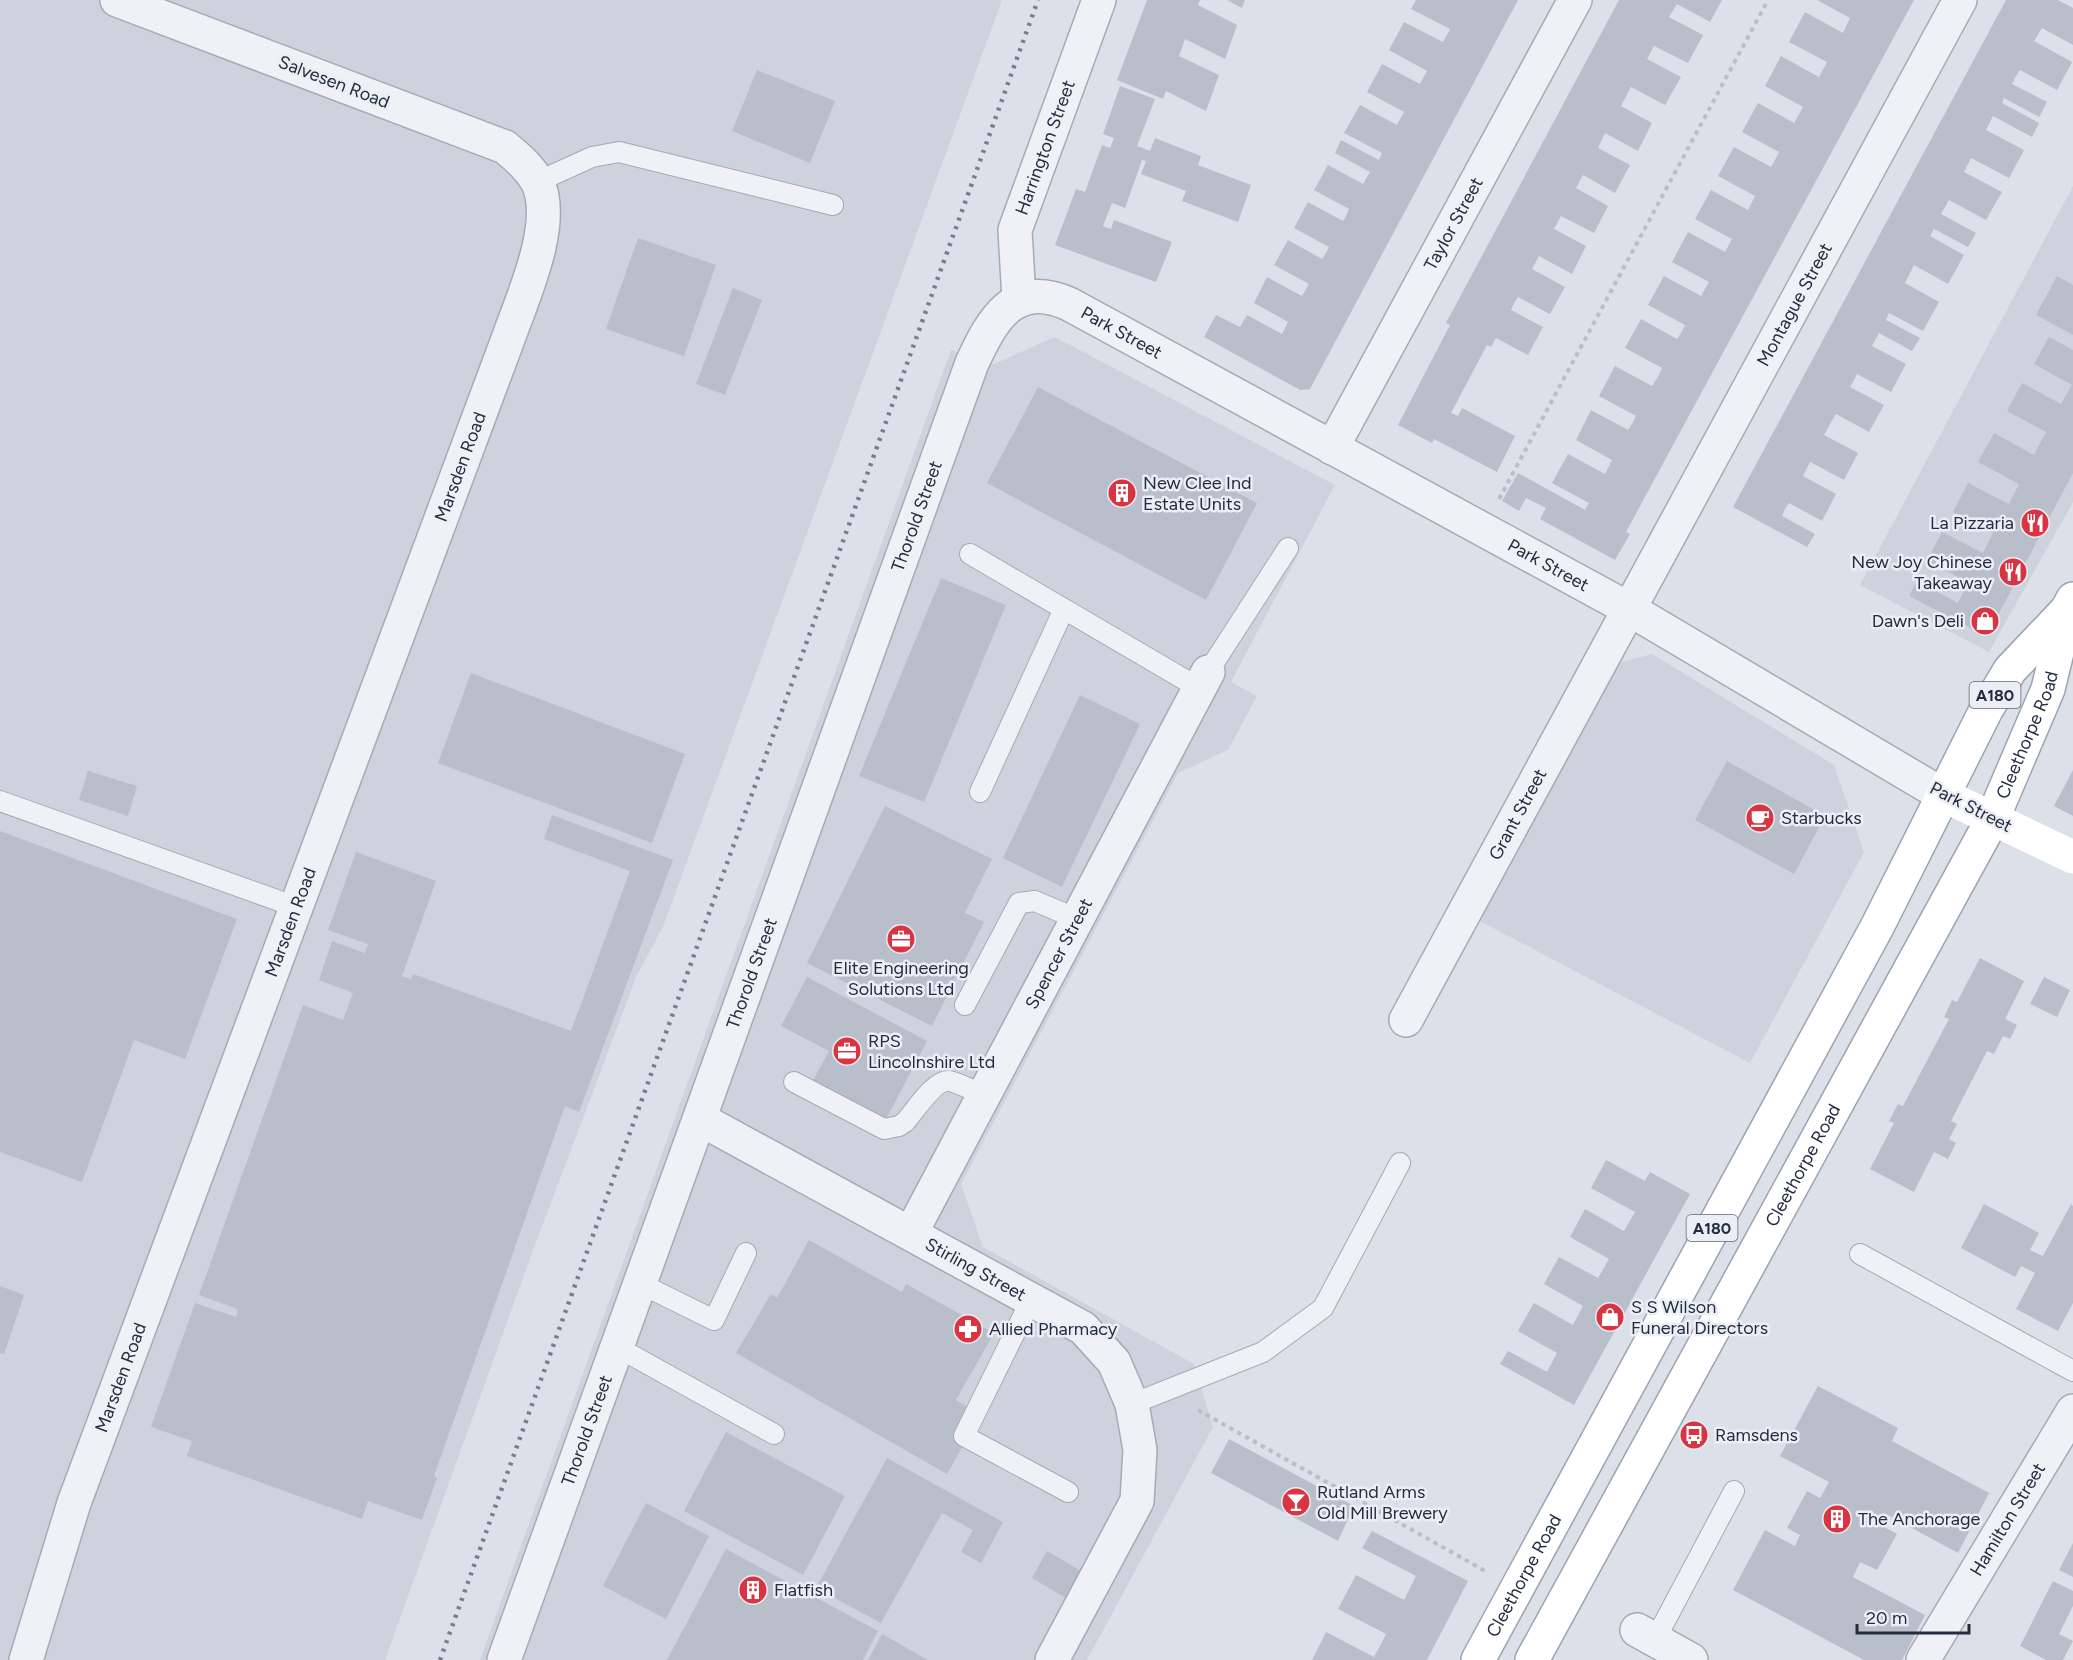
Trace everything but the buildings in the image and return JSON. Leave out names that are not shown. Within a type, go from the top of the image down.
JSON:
[{"type":"main road","name":"Cleethorpe Road","points":[[1478,1660],[1876,927],[2010,670],[2070,604]]},
{"type":"main road","name":"Cleethorpe Road","points":[[1532,1660],[1992,820],[2048,689],[2070,604]]},
{"type":"main road","name":"Park Street","points":[[1943,795],[2073,857]]},
{"type":"street","name":"Salvesen Road","points":[[117,0],[505,147],[523,162],[537,182]]},
{"type":"street","name":"Harrington Street","points":[[1019,300],[1015,230],[1099,0]]},
{"type":"street","name":"Taylor Street","points":[[1332,448],[1575,0]]},
{"type":"street","name":"Montague Street","points":[[1629,609],[1960,0]]},
{"type":"street","name":"Marsden Road","points":[[26,1660],[74,1503],[537,256],[542,224],[537,182]]},
{"type":"street","name":"Park Street","points":[[1019,300],[1035,295],[1052,297],[1069,304],[1629,609],[1943,795]]},
{"type":"street","name":"Thorold Street","points":[[504,1660],[972,363],[998,314],[1019,300]]},
{"type":"street","name":"Grant Street","points":[[1406,1020],[1629,609]]},
{"type":"street","name":"Spencer Street","points":[[911,1233],[1204,680]]},
{"type":"street","name":"Stirling Street","points":[[700,1119],[1083,1328],[1114,1362],[1132,1404],[1140,1450],[1137,1501],[1052,1660]]},
{"type":"street","name":"Hamilton Street","points":[[1923,1660],[2073,1411]]},
{"type":"street","points":[[1646,1635],[1691,1660]]},
{"type":"lane","points":[[537,182],[592,157],[619,152],[833,205]]},
{"type":"lane","points":[[970,554],[1064,609],[1204,680],[1288,548]]},
{"type":"lane","points":[[980,792],[1064,609]]},
{"type":"lane","points":[[0,801],[296,908]]},
{"type":"lane","points":[[965,1005],[1019,903],[1035,901],[1077,919]]},
{"type":"lane","points":[[794,1082],[884,1129],[905,1122],[936,1085],[943,1081],[949,1081],[984,1095]]},
{"type":"lane","points":[[1132,1404],[1263,1352],[1323,1308],[1400,1163]]},
{"type":"lane","points":[[641,1284],[714,1320],[746,1253]]},
{"type":"lane","points":[[1860,1254],[2073,1371]]},
{"type":"lane","points":[[1031,1300],[964,1436],[1068,1492]]},
{"type":"lane","points":[[617,1347],[774,1434]]},
{"type":"lane","points":[[1646,1635],[1734,1491]]},
{"type":"path","points":[[1483,529],[1768,0]]},
{"type":"path","points":[[1165,1391],[1517,1588]]},
{"type":"shaded area","points":[[0,0],[1002,0],[663,927],[637,975],[532,1253],[385,1660],[0,1660]]},
{"type":"shaded area","points":[[2073,186],[2073,502],[1989,652],[1860,585]]},
{"type":"shaded area","points":[[1055,337],[1335,485],[1231,682],[1257,696],[1228,750],[1178,773],[961,1184],[983,1247],[1194,1364],[1213,1427],[1087,1660],[480,1660],[951,350],[994,364]]},
{"type":"shaded area","points":[[1652,654],[1834,765],[1864,852],[1750,1063],[1478,920],[1618,663]]},
{"type":"railway","points":[[440,1660],[1038,0]]},
{"type":"place","name":"New Clee Ind Estate Units","points":[[1122,493]]},
{"type":"place","name":"La Pizzaria","points":[[2035,523]]},
{"type":"place","name":"New Joy Chinese Takeaway","points":[[2013,572]]},
{"type":"place","name":"Dawn's Deli","points":[[1985,621]]},
{"type":"place","name":"Starbucks","points":[[1760,818]]},
{"type":"place","name":"Elite Engineering Solutions Ltd","points":[[901,939]]},
{"type":"place","name":"RPS Lincolnshire Ltd","points":[[847,1051]]},
{"type":"place","name":"S S Wilson Funeral Directors","points":[[1610,1317]]},
{"type":"place","name":"Allied Pharmacy","points":[[968,1329]]},
{"type":"place","name":"Ramsdens","points":[[1694,1435]]},
{"type":"place","name":"Rutland Arms Old Mill Brewery","points":[[1296,1502]]},
{"type":"place","name":"The Anchorage","points":[[1837,1519]]},
{"type":"place","name":"Flatfish","points":[[753,1590]]}]
